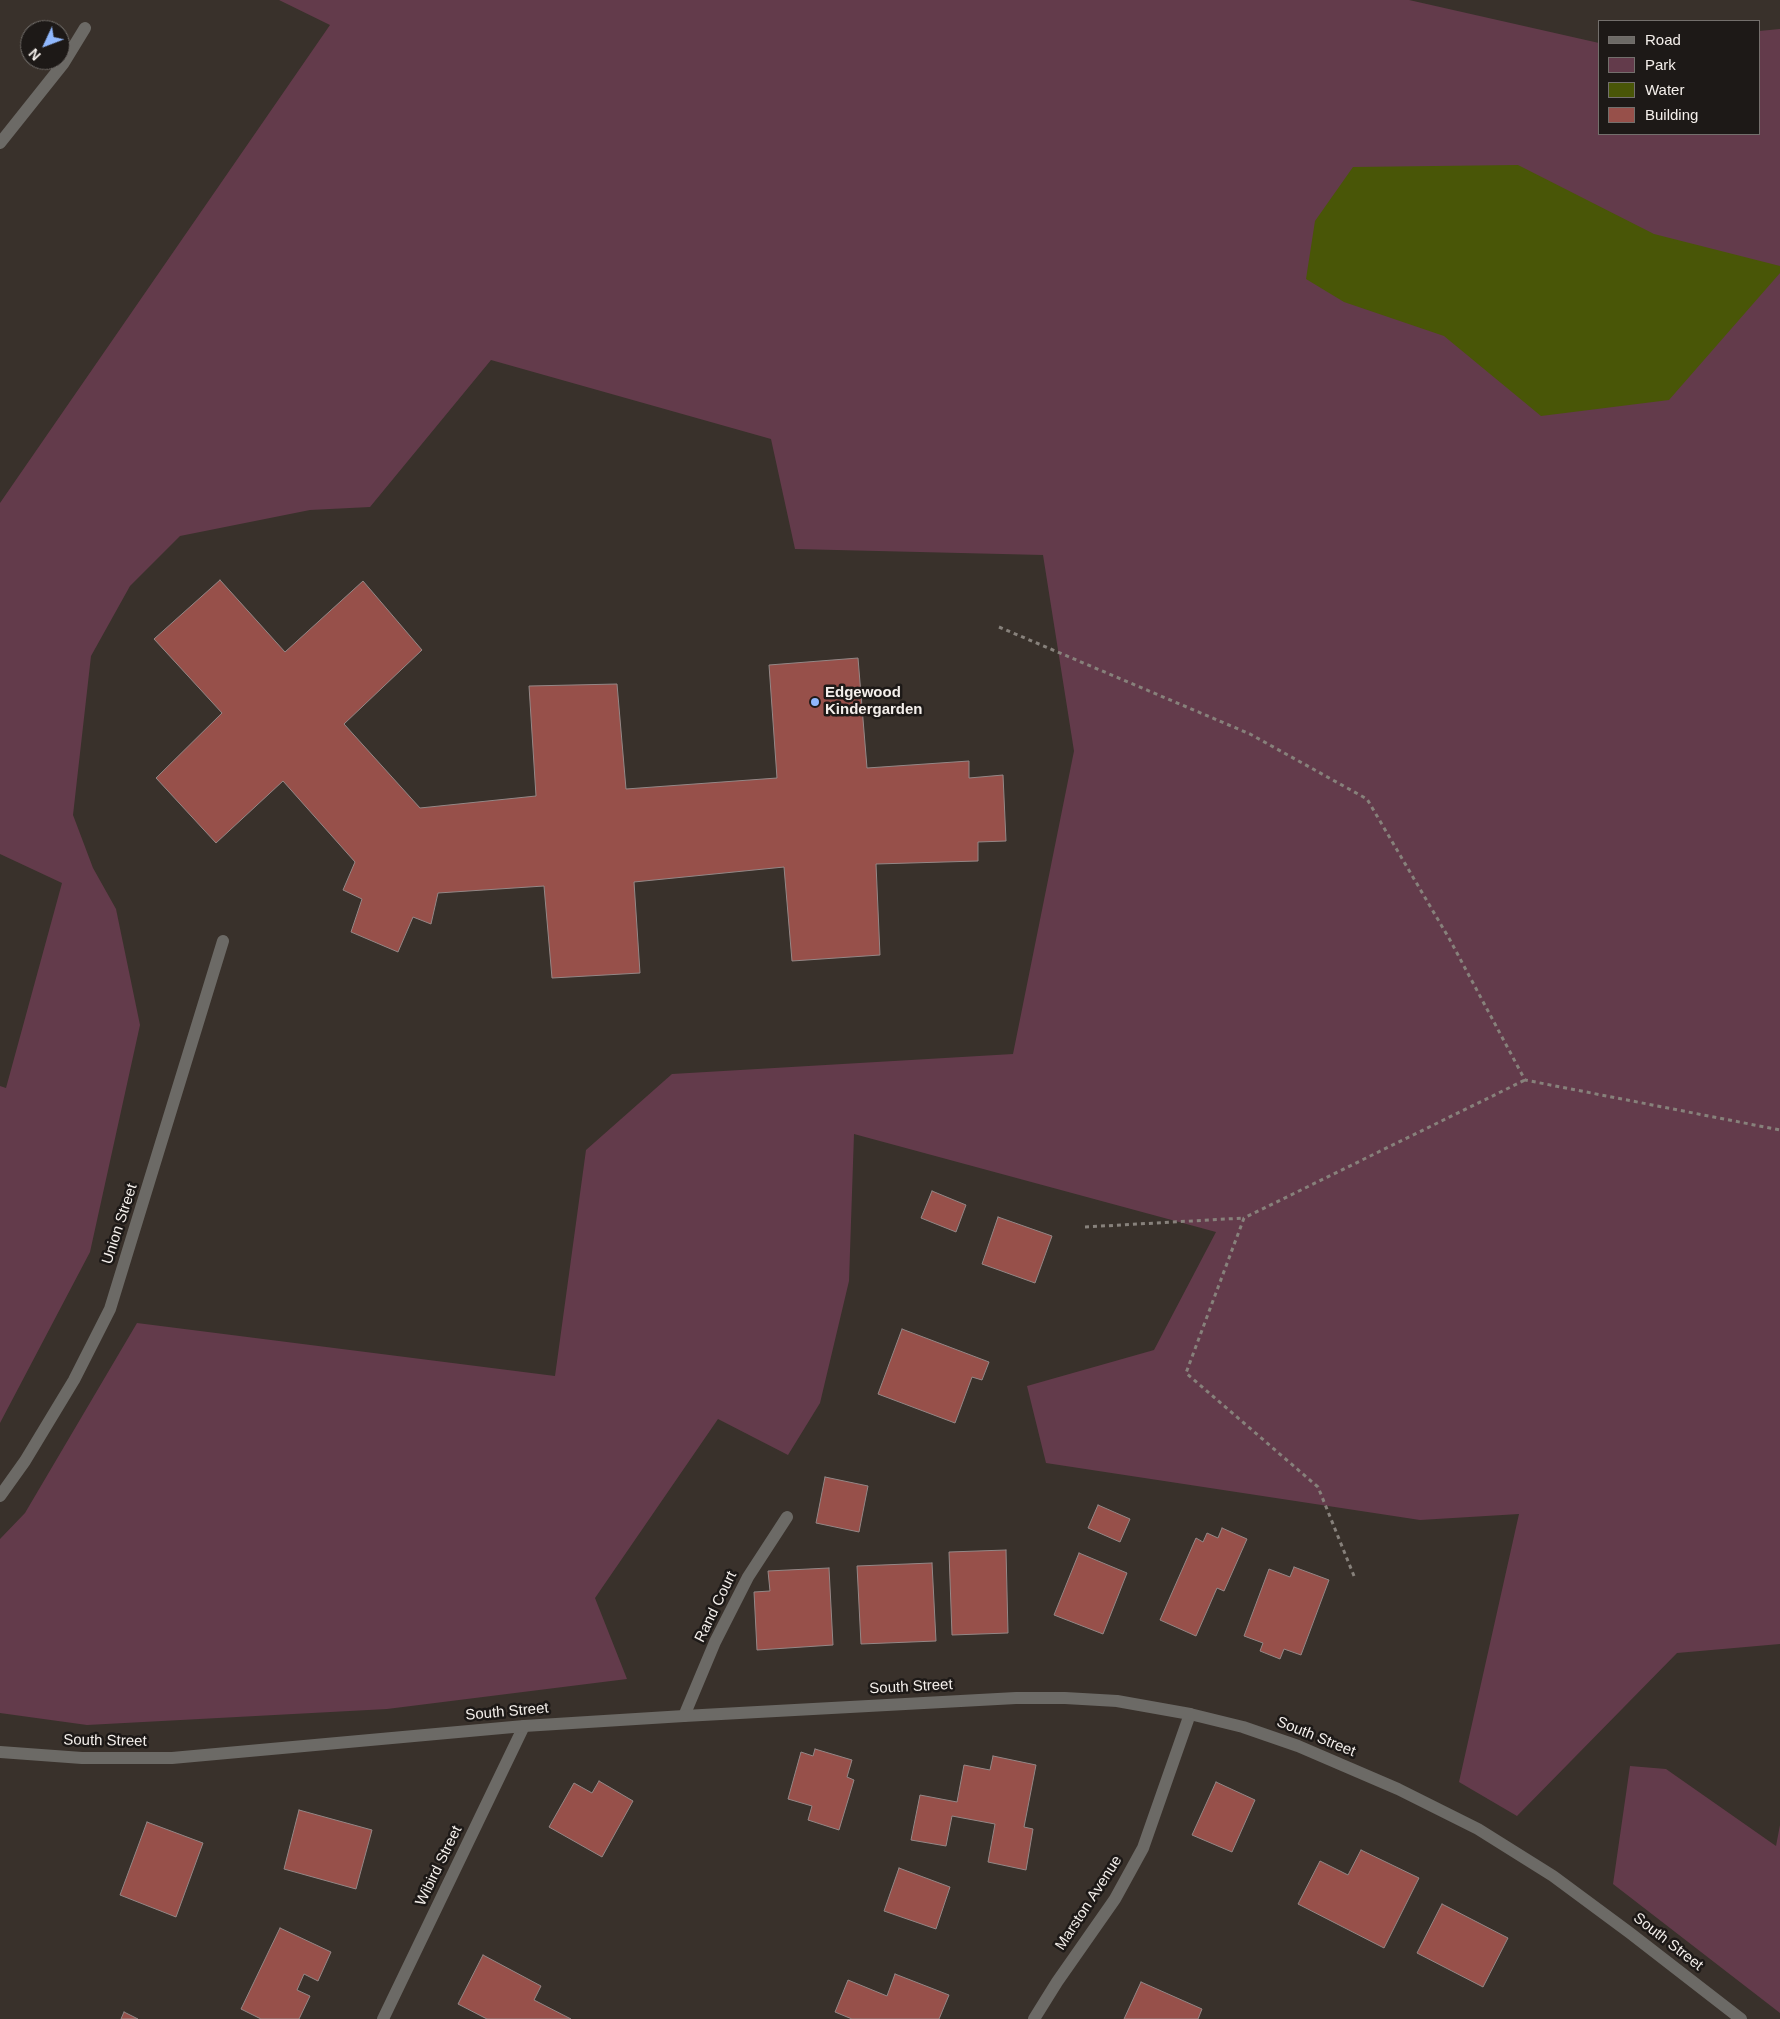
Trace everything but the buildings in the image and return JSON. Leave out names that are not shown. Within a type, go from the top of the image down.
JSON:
[{"type":"street","points":[[0,143],[63,64],[85,28]]},
{"type":"street","name":"Union Street","points":[[0,1496],[25,1462],[74,1380],[110,1309],[223,941]]},
{"type":"street","name":"Rand Court","points":[[684,1716],[715,1642],[748,1577],[786,1517]]},
{"type":"street","name":"South Street","points":[[0,1752],[82,1758],[172,1758],[524,1726],[684,1716],[997,1699],[1055,1698],[1117,1701],[1190,1714],[1243,1727],[1298,1746],[1398,1789],[1478,1829],[1553,1876],[1630,1932],[1741,2019]]},
{"type":"street","name":"Marston Avenue","points":[[1034,2019],[1057,1982],[1115,1899],[1143,1848],[1190,1714]]},
{"type":"street","name":"Wibird Street","points":[[383,2019],[524,1726]]},
{"type":"path","points":[[999,626],[1250,734],[1368,799],[1450,940],[1525,1080]]},
{"type":"path","points":[[1085,1227],[1244,1218],[1525,1080],[1780,1130]]},
{"type":"path","points":[[1244,1218],[1186,1373],[1318,1487],[1354,1576]]},
{"type":"green space","points":[[279,0],[1409,0],[1598,43],[1598,135],[1760,135],[1760,31],[1780,29],[1780,1644],[1677,1653],[1517,1816],[1459,1782],[1519,1514],[1420,1520],[1046,1463],[1027,1386],[1154,1350],[1216,1232],[854,1134],[849,1281],[820,1403],[788,1455],[718,1419],[595,1598],[627,1679],[387,1709],[87,1725],[0,1713],[0,1539],[25,1513],[137,1323],[555,1376],[586,1150],[672,1074],[1013,1054],[1074,751],[1043,555],[795,549],[771,439],[491,360],[370,507],[310,510],[180,536],[130,586],[91,656],[73,815],[93,868],[116,909],[140,1025],[90,1252],[0,1423],[0,1086],[6,1088],[62,883],[0,854],[0,503],[330,25]]},
{"type":"green space","points":[[1630,1766],[1666,1769],[1776,1846],[1780,1825],[1780,2013],[1613,1884]]},
{"type":"water","points":[[1518,165],[1654,234],[1780,266],[1780,273],[1669,400],[1541,416],[1444,336],[1344,302],[1306,279],[1315,221],[1353,167]]},
{"type":"place","name":"Edgewood Kindergarden","points":[[815,702]]}]
